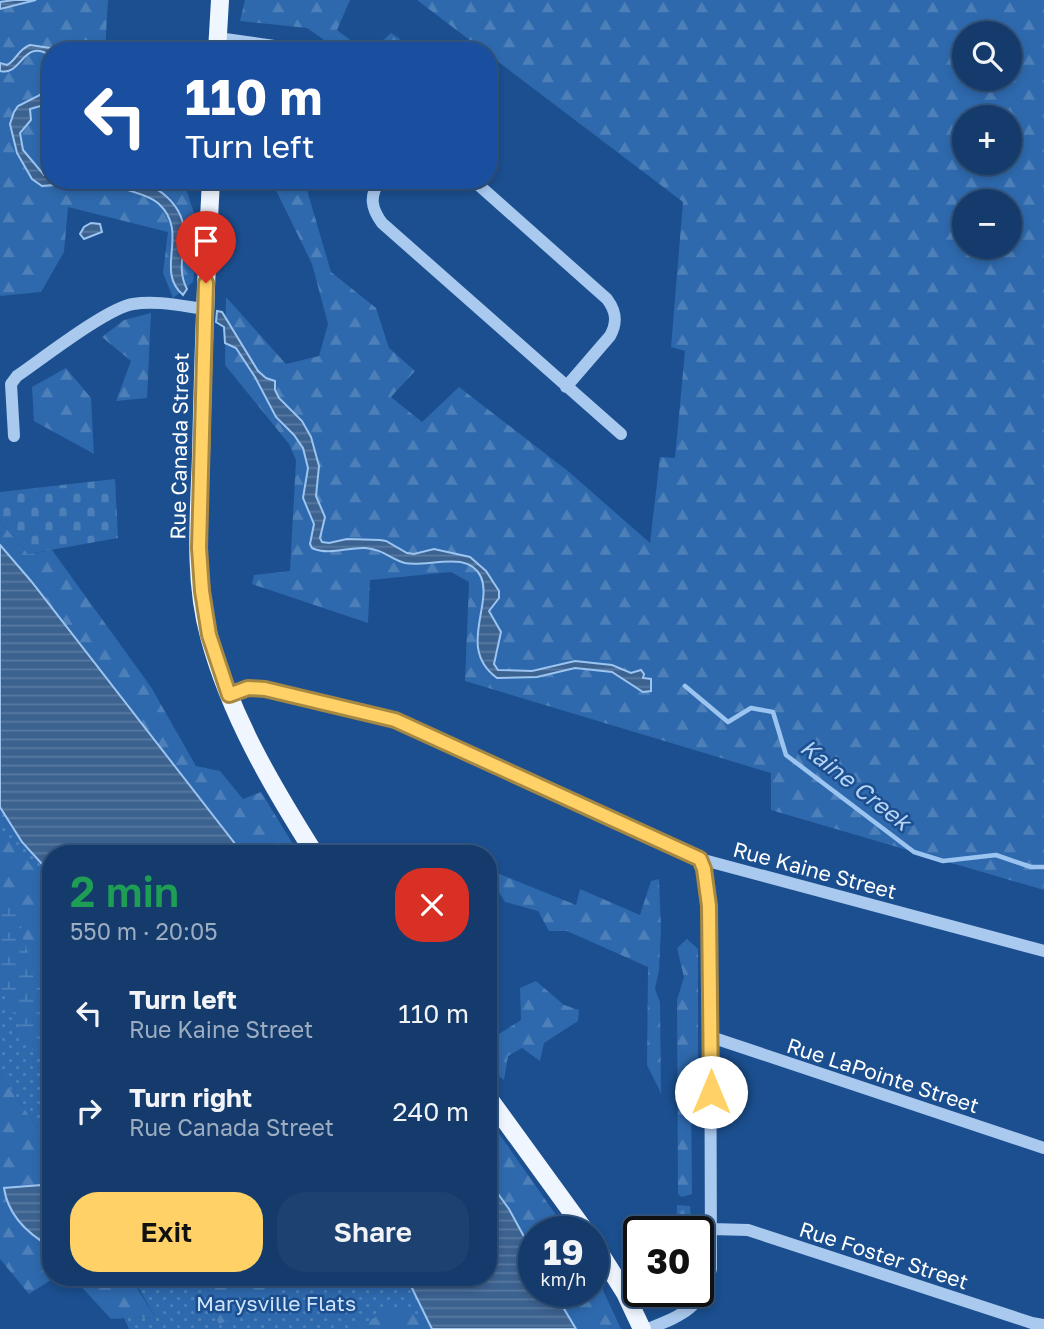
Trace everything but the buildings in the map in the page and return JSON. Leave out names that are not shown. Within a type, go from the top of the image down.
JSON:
[{"type":"main road","points":[[217,42],[220,0]]},
{"type":"main road","name":"Rue Canada Street","points":[[211,189],[199,548],[202,591],[209,635],[229,695],[267,775],[310,845]]},
{"type":"main road","points":[[497,1109],[574,1216]]},
{"type":"main road","points":[[609,1268],[642,1329]]},
{"type":"street","points":[[375,189],[372,204],[382,223],[621,434]]},
{"type":"street","points":[[483,189],[607,299],[616,316],[615,327],[610,336],[566,387]]},
{"type":"street","points":[[14,436],[11,384],[17,376],[104,317],[132,304],[150,303],[205,309]]},
{"type":"street","name":"Rue Kaine Street","points":[[229,695],[248,688],[265,689],[395,720],[700,859],[1044,951]]},
{"type":"street","points":[[700,859],[706,876],[709,906],[712,1216]]},
{"type":"street","name":"Rue LaPointe Street","points":[[710,1037],[1044,1148]]},
{"type":"street","name":"Rue Foster Street","points":[[714,1228],[748,1230],[1044,1325]]},
{"type":"street","points":[[648,1329],[693,1307]]},
{"type":"green space","points":[[0,0],[108,0],[106,42],[42,42],[42,189],[186,189],[200,231],[193,282],[173,298],[163,273],[168,232],[68,207],[64,252],[41,292],[0,296]]},
{"type":"green space","points":[[245,0],[350,0],[337,30],[353,42],[327,42],[307,28],[240,21]]},
{"type":"green space","points":[[417,0],[1044,0],[1044,890],[771,810],[771,773],[465,681],[469,582],[451,572],[370,580],[368,623],[252,584],[254,575],[290,571],[296,460],[289,444],[225,365],[226,297],[286,364],[319,356],[328,324],[312,264],[275,189],[307,189],[331,272],[376,308],[389,348],[415,371],[391,397],[422,422],[459,387],[569,472],[650,543],[660,457],[675,458],[685,351],[671,347],[683,202],[497,61],[497,42],[472,42]]},
{"type":"green space","points":[[391,33],[400,39],[398,42],[382,42]]},
{"type":"green space","points":[[151,313],[147,398],[116,401],[131,361],[102,337],[124,320]]},
{"type":"green space","points":[[66,368],[91,398],[94,454],[34,421],[32,387]]},
{"type":"green space","points":[[115,479],[118,538],[28,554],[0,521],[0,492]]},
{"type":"green space","points":[[0,521],[28,554],[52,550],[151,687],[196,766],[220,771],[243,799],[261,792],[293,845],[236,845],[31,581],[0,545]]},
{"type":"green space","points":[[0,807],[22,842],[42,864],[42,1134],[0,1074]]},
{"type":"green space","points":[[0,827],[42,882],[42,982],[37,976],[23,939],[20,915],[0,889]]},
{"type":"green space","points":[[497,873],[576,905],[580,889],[640,915],[651,881],[659,879],[661,929],[655,989],[660,1002],[661,1093],[647,1065],[648,967],[567,931],[549,931],[538,911],[505,902],[497,889]]},
{"type":"green space","points":[[0,889],[20,915],[23,939],[37,976],[42,982],[42,1060],[30,1047],[0,987]]},
{"type":"green space","points":[[687,939],[698,949],[698,1073],[691,1087],[692,1194],[682,1197],[678,1194],[677,1000],[684,977],[677,948]]},
{"type":"green space","points":[[536,981],[564,1005],[579,1010],[578,1021],[544,1043],[540,1061],[522,1048],[508,1056],[504,1080],[497,1075],[497,1035],[521,1020],[520,988]]},
{"type":"green space","points":[[0,1074],[42,1134],[42,1286],[29,1294],[0,1259]]},
{"type":"green space","points":[[497,1131],[557,1216],[518,1216],[518,1226],[497,1192]]},
{"type":"green space","points":[[677,1205],[690,1206],[691,1216],[677,1216]]},
{"type":"green space","points":[[81,1286],[136,1286],[155,1317],[111,1319]]},
{"type":"green space","name":"Marysville Flats","points":[[138,1286],[411,1286],[428,1320],[405,1329],[129,1329],[124,1318],[155,1317]]},
{"type":"green space","points":[[200,1286],[278,1286],[276,1292],[249,1303],[243,1315],[219,1324]]},
{"type":"green space","points":[[609,1304],[621,1329],[576,1329],[563,1307],[609,1307]]},
{"type":"green space","points":[[395,1307],[428,1320],[432,1329],[353,1329]]},
{"type":"shaded area","points":[[36,0],[0,9],[0,2]]},
{"type":"shaded area","points":[[30,45],[42,47],[42,52],[28,54],[13,69],[0,71],[0,63],[7,65]]},
{"type":"shaded area","points":[[42,92],[42,106],[30,109],[31,120],[20,133],[23,150],[42,173],[42,186],[32,179],[17,153],[10,124],[18,106]]},
{"type":"shaded area","points":[[122,189],[155,189],[170,200],[181,218],[184,228],[182,271],[187,289],[183,295],[171,274],[173,239],[168,215],[159,204]]},
{"type":"shaded area","points":[[91,223],[100,224],[102,232],[84,239],[80,234],[84,227]]},
{"type":"shaded area","points":[[217,311],[222,312],[258,371],[275,381],[279,398],[302,421],[311,437],[319,466],[316,496],[325,517],[320,538],[322,542],[347,539],[380,540],[407,553],[434,549],[470,557],[486,571],[499,591],[499,598],[489,611],[501,632],[494,664],[498,670],[532,671],[575,661],[612,665],[631,673],[641,670],[643,678],[651,679],[651,691],[643,692],[612,672],[575,668],[537,677],[497,678],[485,666],[479,654],[478,627],[483,588],[481,577],[475,569],[467,564],[446,561],[405,563],[371,549],[325,551],[312,548],[310,544],[314,524],[303,498],[308,468],[303,448],[276,417],[236,348],[225,343],[224,327],[216,322]]},
{"type":"shaded area","points":[[0,545],[31,581],[236,845],[42,845],[42,864],[22,842],[0,807]]},
{"type":"shaded area","points":[[42,1186],[42,1241],[20,1223],[10,1207],[4,1188]]},
{"type":"shaded area","points":[[497,1192],[518,1226],[518,1307],[563,1307],[576,1329],[432,1329],[411,1286],[497,1286]]},
{"type":"waterway","name":"Kaine Creek","points":[[685,686],[728,722],[751,708],[773,712],[786,755],[914,852],[943,861],[996,855],[1031,867],[1044,867]]},
{"type":"route","points":[[206,283],[199,548],[209,635],[229,695],[248,688],[265,689],[395,720],[700,859],[707,883],[709,906],[711,1092]]}]
